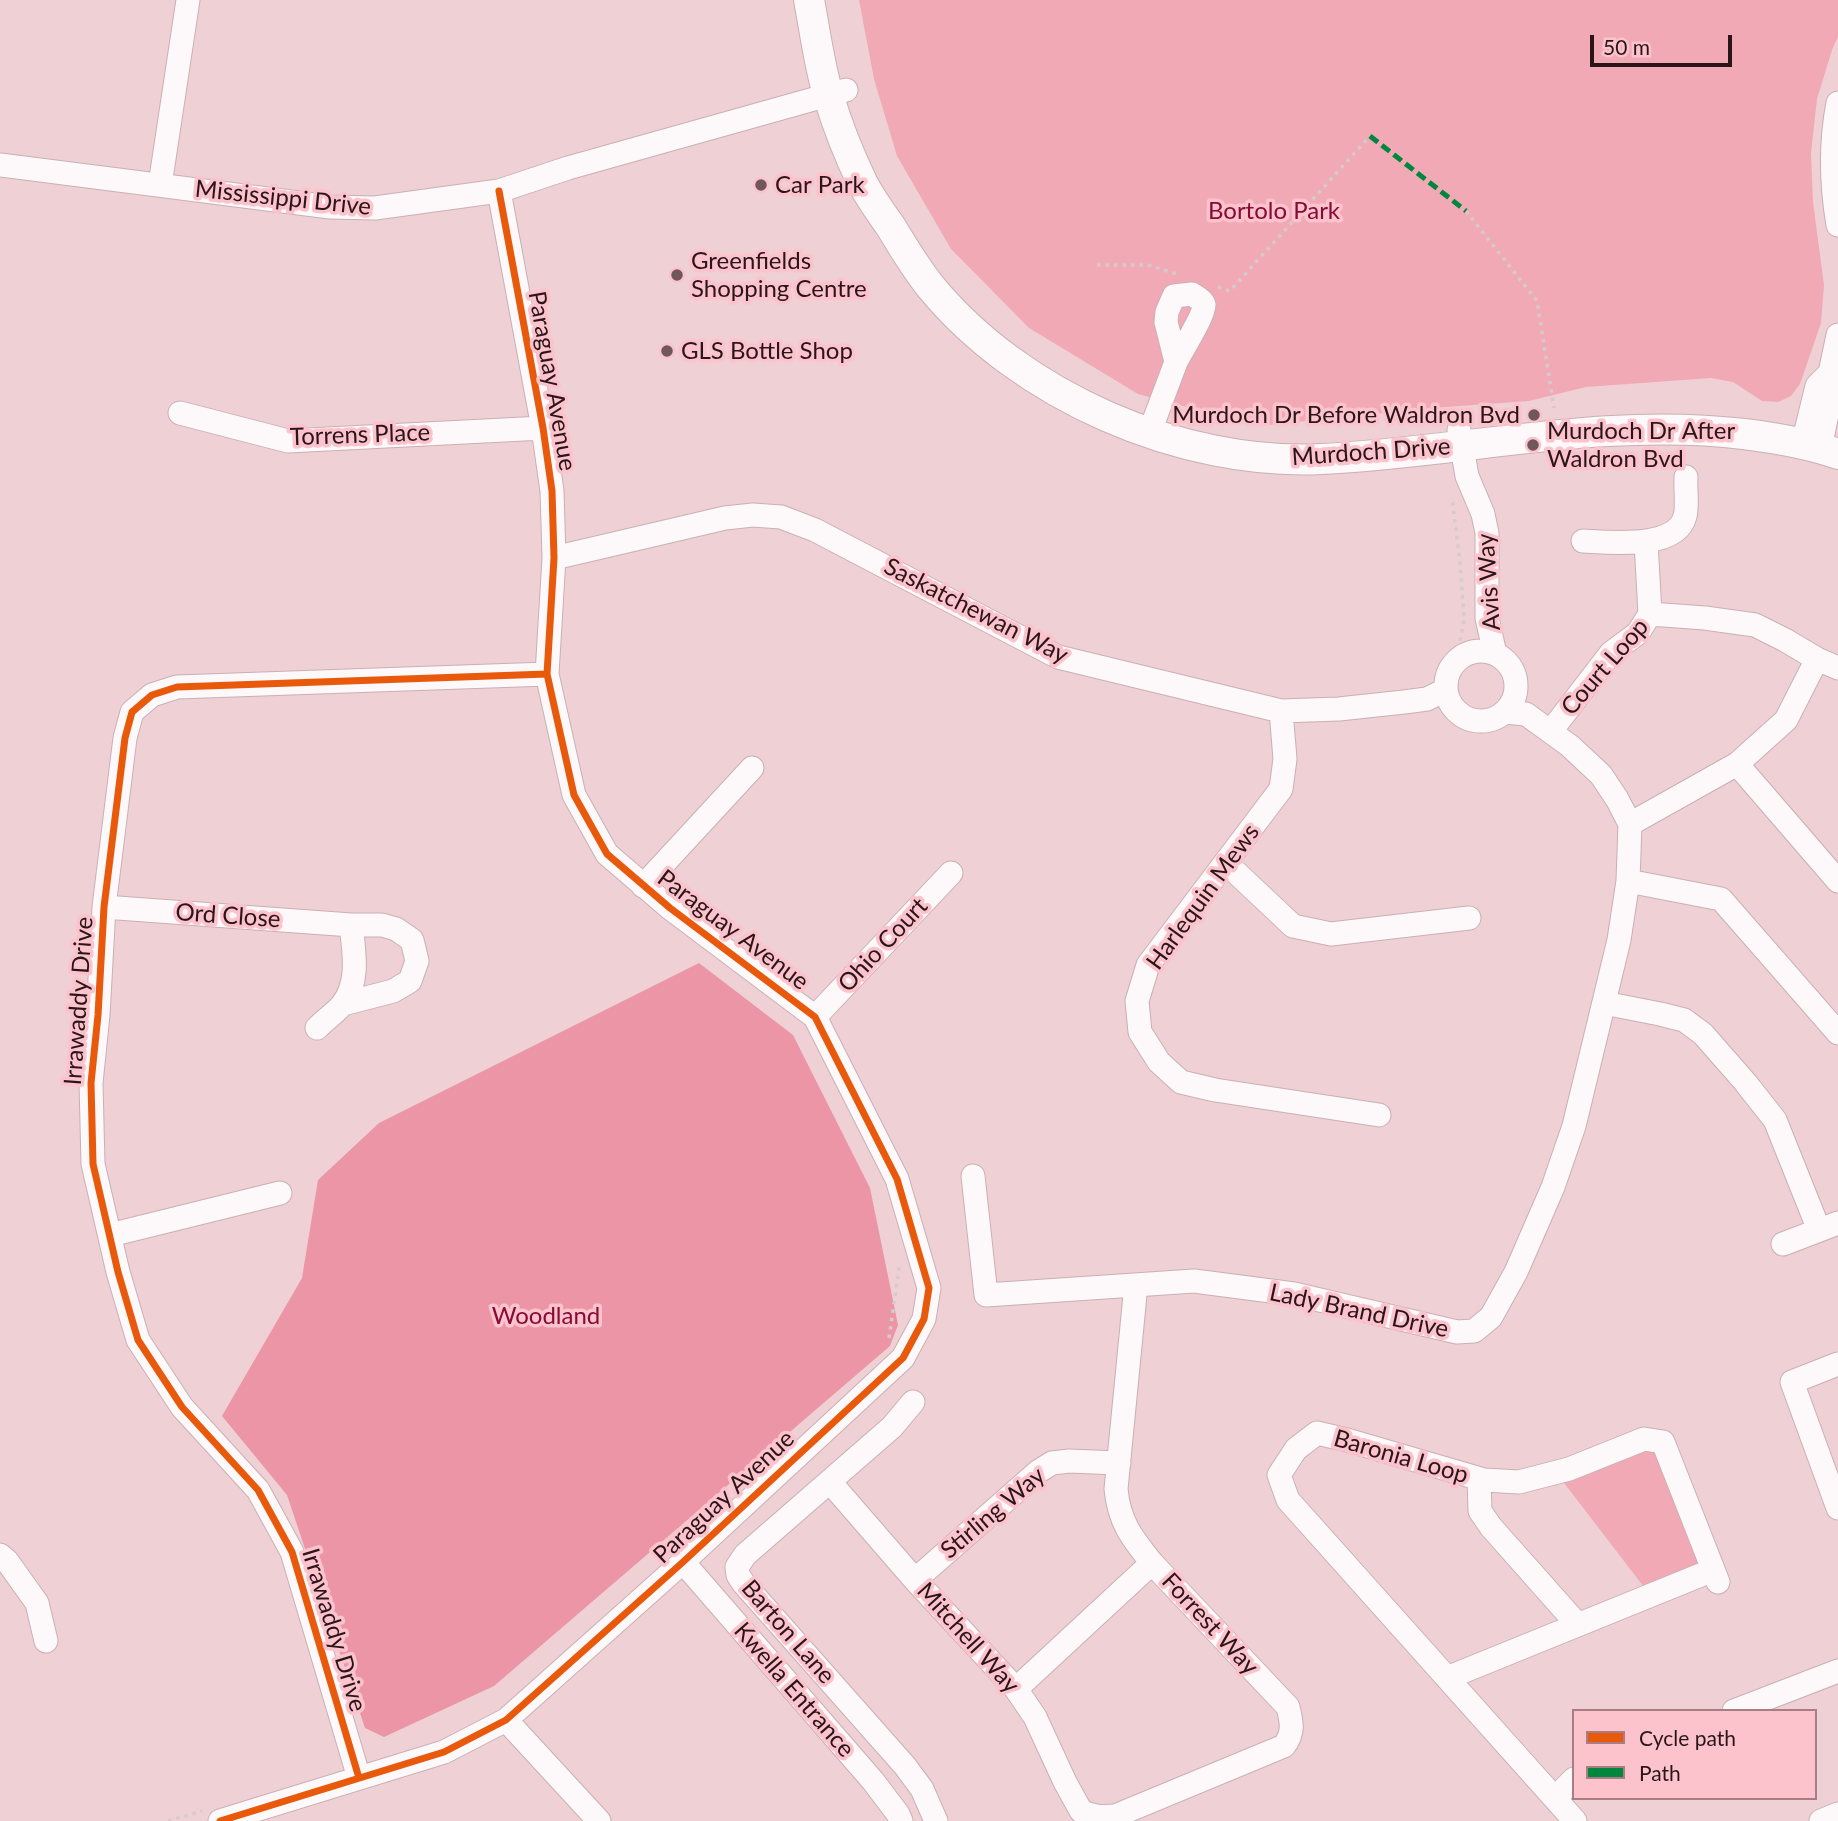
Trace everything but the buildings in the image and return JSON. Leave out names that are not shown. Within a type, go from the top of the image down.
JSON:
[{"type":"main road","name":"Murdoch Drive","points":[[809,0],[837,92],[881,180],[930,255],[987,318],[1056,369],[1091,390],[1155,418],[1211,433],[1254,440],[1324,443],[1461,438]]},
{"type":"main road","name":"Murdoch Drive","points":[[829,0],[837,122],[864,186],[932,288],[982,338],[1019,366],[1087,408],[1173,440],[1263,457],[1321,459],[1619,413],[1657,411],[1739,415],[1822,440]]},
{"type":"street","points":[[160,185],[188,0]]},
{"type":"street","name":"Mississippi Drive","points":[[0,165],[330,206],[375,208],[499,191],[568,168],[837,92]]},
{"type":"street","points":[[1838,103],[1834,124],[1832,172],[1838,225]]},
{"type":"street","name":"Paraguay Avenue","points":[[213,1815],[359,1778],[443,1752],[506,1720],[683,1562],[903,1358],[924,1319],[929,1288],[897,1179],[815,1017],[670,908],[607,854],[574,795],[547,674],[554,558],[552,491],[499,191]]},
{"type":"street","points":[[1822,440],[1817,386],[1830,373],[1838,335]]},
{"type":"street","points":[[1155,418],[1176,362]]},
{"type":"street","name":"Torrens Place","points":[[180,413],[288,441],[543,428]]},
{"type":"street","name":"Avis Way","points":[[1461,438],[1467,476],[1483,514],[1487,533],[1487,618],[1495,654]]},
{"type":"street","points":[[1583,541],[1646,542],[1675,531],[1685,518],[1686,477]]},
{"type":"street","name":"Saskatchewan Way","points":[[554,558],[725,518],[753,515],[781,517],[815,530],[1058,657],[1281,711],[1339,709],[1427,699],[1445,682]]},
{"type":"street","points":[[1646,542],[1650,614]]},
{"type":"street","name":"Court Loop","points":[[1550,731],[1611,653],[1638,633],[1650,614],[1755,625],[1828,663],[1786,720],[1737,764],[1630,824]]},
{"type":"street","points":[[1485,651],[1505,660],[1512,669],[1516,691],[1506,712],[1486,721],[1474,721],[1464,717],[1448,701],[1445,682],[1449,669],[1464,654],[1485,651]]},
{"type":"street","name":"Irrawaddy Drive","points":[[359,1778],[292,1552],[258,1490],[182,1407],[138,1340],[93,1164],[91,1083],[99,1015],[104,907],[125,738],[132,712],[152,695],[177,687],[547,674]]},
{"type":"street","name":"Harlequin Mews","points":[[1281,711],[1285,760],[1281,789],[1148,965],[1137,1001],[1140,1032],[1159,1062],[1181,1082],[1215,1090],[1379,1115]]},
{"type":"street","points":[[1506,712],[1526,714],[1570,746],[1601,775],[1630,824]]},
{"type":"street","points":[[1737,764],[1838,881]]},
{"type":"street","points":[[643,886],[752,768]]},
{"type":"street","name":"Lady Brand Drive","points":[[973,1176],[986,1294],[1194,1281],[1294,1294],[1457,1332],[1474,1331],[1491,1317],[1516,1272],[1553,1187],[1574,1126],[1619,940],[1628,881],[1630,824]]},
{"type":"street","points":[[1226,863],[1293,926],[1331,934],[1469,918]]},
{"type":"street","name":"Ohio Court","points":[[815,1017],[951,873]]},
{"type":"street","points":[[1628,881],[1721,899],[1838,1033]]},
{"type":"street","name":"Ord Close","points":[[104,907],[382,925],[396,929],[412,940],[417,961],[410,981],[393,991],[343,1004]]},
{"type":"street","name":"Ord Close","points":[[317,1028],[343,1004],[354,978],[355,958],[351,925]]},
{"type":"street","points":[[1604,1003],[1684,1020],[1703,1034],[1775,1121],[1828,1226],[1783,1244]]},
{"type":"street","points":[[110,1235],[280,1193]]},
{"type":"street","name":"Forrest Way","points":[[1079,1816],[1115,1816],[1284,1746],[1292,1729],[1288,1707],[1152,1563],[1133,1539],[1118,1506],[1116,1489],[1136,1285]]},
{"type":"street","points":[[1838,1364],[1792,1382],[1838,1508]]},
{"type":"street","name":"Barton Lane","points":[[913,1402],[892,1427],[745,1555],[737,1567],[738,1575],[744,1584],[905,1766],[922,1789],[936,1821]]},
{"type":"street","name":"Baronia Loop","points":[[1447,1678],[1578,1625],[1715,1576],[1662,1442],[1644,1438],[1569,1469],[1519,1482],[1479,1479],[1317,1433],[1296,1449],[1279,1475],[1288,1500],[1447,1678],[1555,1798],[1575,1821]]},
{"type":"street","name":"Stirling Way","points":[[915,1580],[1039,1471],[1052,1463],[1119,1463]]},
{"type":"street","points":[[1479,1479],[1480,1511],[1578,1625]]},
{"type":"street","name":"Mitchell Way","points":[[830,1482],[915,1580],[1016,1689],[1035,1717],[1079,1816]]},
{"type":"street","points":[[0,1555],[37,1603],[46,1641]]},
{"type":"street","name":"Kwella Entrance","points":[[683,1562],[873,1781],[901,1821]]},
{"type":"street","points":[[1016,1689],[1152,1563]]},
{"type":"street","points":[[1739,1709],[1838,1671]]},
{"type":"street","points":[[506,1720],[599,1821]]},
{"type":"street","points":[[1555,1798],[1572,1781]]},
{"type":"street","points":[[1821,1821],[1838,1814]]},
{"type":"path","points":[[1218,287],[1230,291],[1370,136]]},
{"type":"path","points":[[1466,211],[1536,301],[1554,408]]},
{"type":"path","points":[[1097,265],[1148,265],[1183,276]]},
{"type":"path","points":[[1445,682],[1459,646],[1464,620],[1451,488]]},
{"type":"path","points":[[889,1340],[899,1269],[897,1257]]},
{"type":"path","points":[[168,1821],[213,1815]]},
{"type":"green space","name":"Bortolo Park","points":[[859,0],[1838,0],[1838,37],[1817,99],[1811,153],[1813,202],[1824,285],[1821,323],[1800,384],[1791,396],[1778,402],[1762,401],[1733,382],[1711,378],[1586,387],[1529,401],[1259,426],[1138,394],[1029,328],[951,249],[897,156],[874,79]]},
{"type":"green space","name":"Woodland","points":[[699,963],[793,1035],[870,1188],[898,1325],[890,1346],[494,1686],[384,1737],[365,1728],[287,1495],[222,1416],[302,1278],[318,1180],[379,1123]]},
{"type":"green space","points":[[1647,1444],[1656,1448],[1705,1566],[1647,1591],[1561,1479]]},
{"type":"marked path","points":[[1370,136],[1466,211]]},
{"type":"cycle path","points":[[220,1821],[444,1752],[506,1720],[683,1562],[903,1358],[924,1319],[929,1288],[897,1179],[815,1017],[670,908],[607,854],[574,795],[547,674],[554,558],[552,491],[499,191]]},
{"type":"cycle path","points":[[359,1778],[292,1552],[258,1490],[182,1407],[138,1340],[118,1272],[93,1164],[91,1083],[104,907],[125,738],[132,712],[152,695],[177,687],[547,674]]},
{"type":"place","name":"Car Park","points":[[761,185]]},
{"type":"place","name":"Greenfields Shopping Centre","points":[[677,275]]},
{"type":"place","name":"GLS Bottle Shop","points":[[667,351]]},
{"type":"place","name":"Murdoch Dr Before Waldron Bvd","points":[[1534,415]]},
{"type":"place","name":"Murdoch Dr After Waldron Bvd","points":[[1533,445]]}]
